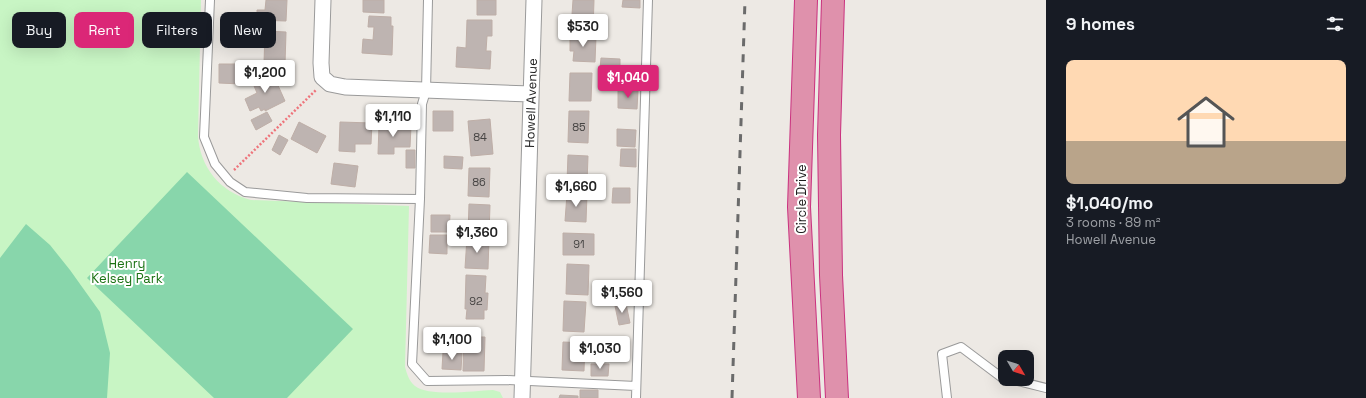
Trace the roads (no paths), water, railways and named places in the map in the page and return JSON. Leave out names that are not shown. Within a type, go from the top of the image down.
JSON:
[{"type":"highway","name":"Circle Drive","points":[[806,0],[799,207],[810,398]]},
{"type":"highway","points":[[833,0],[829,135],[831,275],[837,398]]},
{"type":"street","points":[[323,0],[322,77],[330,84],[426,91],[531,94]]},
{"type":"street","name":"Howell Avenue","points":[[522,398],[534,0]]},
{"type":"lane","points":[[210,0],[204,137],[215,164],[230,182],[245,192],[307,198],[420,199]]},
{"type":"lane","points":[[428,0],[426,91],[422,104],[420,199],[412,364],[427,381],[507,380],[523,382],[636,386]]},
{"type":"lane","points":[[636,398],[648,0]]},
{"type":"lane","points":[[947,398],[942,354],[961,347],[998,375]]},
{"type":"lane","points":[[1034,385],[1046,388]]},
{"type":"railway","points":[[732,398],[745,0]]},
{"type":"park label","name":"Henry Kelsey Park","points":[[127,270]]}]
